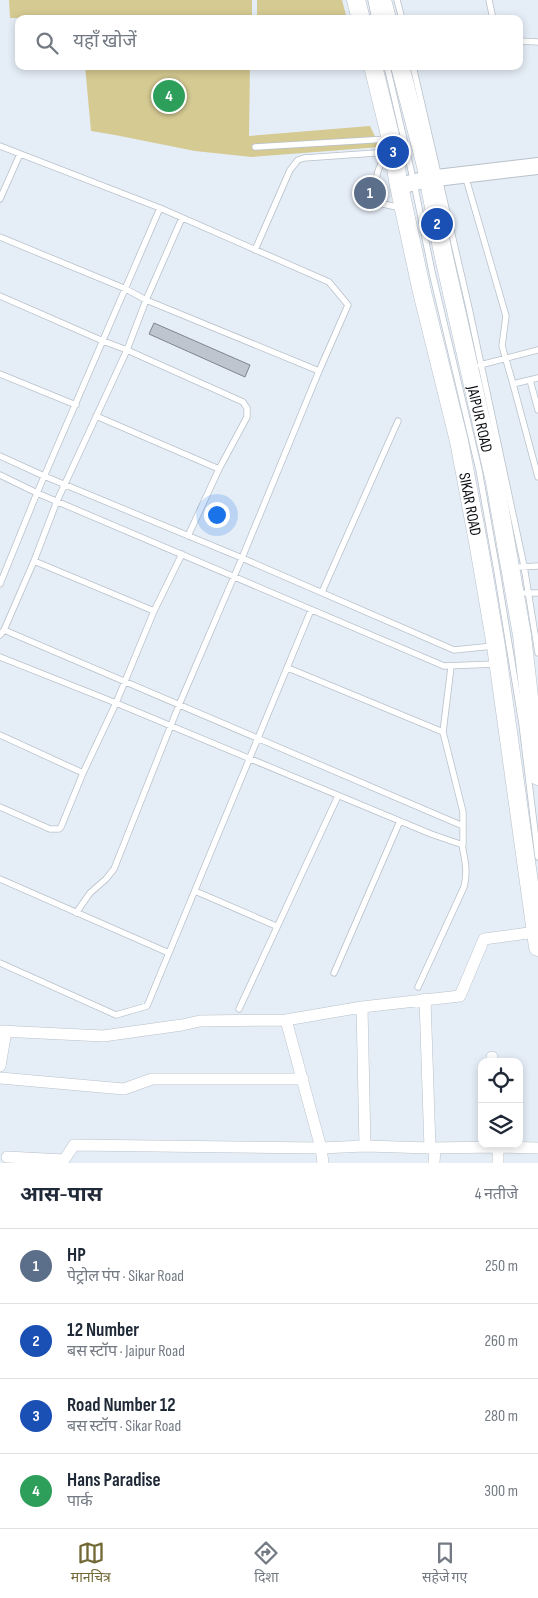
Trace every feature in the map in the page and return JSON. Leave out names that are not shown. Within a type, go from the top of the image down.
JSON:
[{"type":"main road","points":[[356,0],[360,15]]},
{"type":"main road","points":[[382,0],[386,15]]},
{"type":"main road","name":"SIKAR ROAD","points":[[374,70],[393,150],[420,181],[404,208],[424,301],[459,441],[496,646],[537,939]]},
{"type":"main road","name":"JAIPUR ROAD","points":[[401,70],[420,181],[443,253],[475,366],[495,482],[517,567],[522,593],[534,708],[538,776]]},
{"type":"street","points":[[420,181],[538,166]]},
{"type":"street","points":[[0,1066],[3,1031],[103,1036],[200,1021],[286,1020],[362,1007],[460,996],[484,939],[537,939]]},
{"type":"street","points":[[425,999],[434,1163]]},
{"type":"street","points":[[362,1007],[365,1146]]},
{"type":"street","points":[[286,1020],[321,1148],[323,1163]]},
{"type":"street","points":[[0,1078],[124,1089],[152,1079],[303,1080]]},
{"type":"street","points":[[5,1158],[64,1160],[74,1145],[321,1148],[478,1146]]},
{"type":"street","points":[[523,1147],[538,1148]]},
{"type":"street","points":[[498,1148],[498,1163]]},
{"type":"lane","points":[[371,0],[374,15]]},
{"type":"lane","points":[[398,0],[401,15]]},
{"type":"lane","points":[[489,0],[492,15]]},
{"type":"lane","points":[[523,41],[538,42]]},
{"type":"lane","points":[[388,70],[420,181]]},
{"type":"lane","points":[[413,70],[420,181],[432,272],[482,488],[522,724],[538,857]]},
{"type":"lane","points":[[0,146],[160,208],[329,282],[348,305],[179,704],[114,869],[90,893],[76,913]]},
{"type":"lane","points":[[255,147],[393,150]]},
{"type":"lane","points":[[393,150],[381,164],[376,182],[383,204],[404,208]]},
{"type":"lane","points":[[255,250],[290,170],[298,160],[393,150]]},
{"type":"lane","points":[[0,199],[20,154]]},
{"type":"lane","points":[[465,175],[506,316],[502,346],[504,358],[513,384],[538,477]]},
{"type":"lane","points":[[0,584],[44,476],[160,208]]},
{"type":"lane","points":[[182,218],[146,300],[127,350],[57,501],[34,561],[2,632],[179,704],[463,826]]},
{"type":"lane","points":[[0,237],[126,289],[146,300],[319,371]]},
{"type":"lane","points":[[0,296],[243,402],[247,417],[219,469],[188,536]]},
{"type":"lane","points":[[475,366],[538,350]]},
{"type":"lane","points":[[0,374],[76,405]]},
{"type":"lane","points":[[513,384],[538,378]]},
{"type":"lane","points":[[530,380],[538,410]]},
{"type":"lane","points":[[96,416],[219,469]]},
{"type":"lane","points":[[322,592],[398,420]]},
{"type":"lane","points":[[0,456],[454,650],[496,646]]},
{"type":"lane","points":[[0,475],[37,493],[444,666],[498,664]]},
{"type":"lane","points":[[0,807],[50,829],[59,829],[61,827],[154,611],[182,554]]},
{"type":"lane","points":[[34,561],[154,611]]},
{"type":"lane","points":[[517,567],[538,566]]},
{"type":"lane","points":[[538,593],[522,593],[538,653]]},
{"type":"lane","points":[[0,963],[116,1015],[147,1006],[311,610]]},
{"type":"lane","points":[[0,657],[462,845]]},
{"type":"lane","points":[[418,987],[464,887],[466,877],[462,845],[463,812],[443,732],[451,666]]},
{"type":"lane","points":[[288,668],[443,732]]},
{"type":"lane","points":[[0,735],[83,774]]},
{"type":"lane","points":[[238,1009],[338,796]]},
{"type":"lane","points":[[334,974],[400,821]]},
{"type":"lane","points":[[0,879],[170,953]]},
{"type":"lane","points":[[196,891],[276,926]]},
{"type":"shaded area","points":[[9,0],[252,0],[252,15],[15,15],[15,18],[10,18]]},
{"type":"shaded area","points":[[257,0],[342,0],[346,15],[257,15]]},
{"type":"shaded area","points":[[85,70],[250,70],[249,136],[370,126],[380,147],[252,157],[195,151],[91,131]]},
{"type":"building","points":[[154,323],[250,365],[245,377],[149,334]]},
{"type":"place","name":"Hans Paradise","points":[[169,96]]},
{"type":"place","name":"Road Number 12","points":[[393,152]]},
{"type":"place","name":"HP","points":[[370,193]]},
{"type":"place","name":"12 Number","points":[[437,224]]}]
